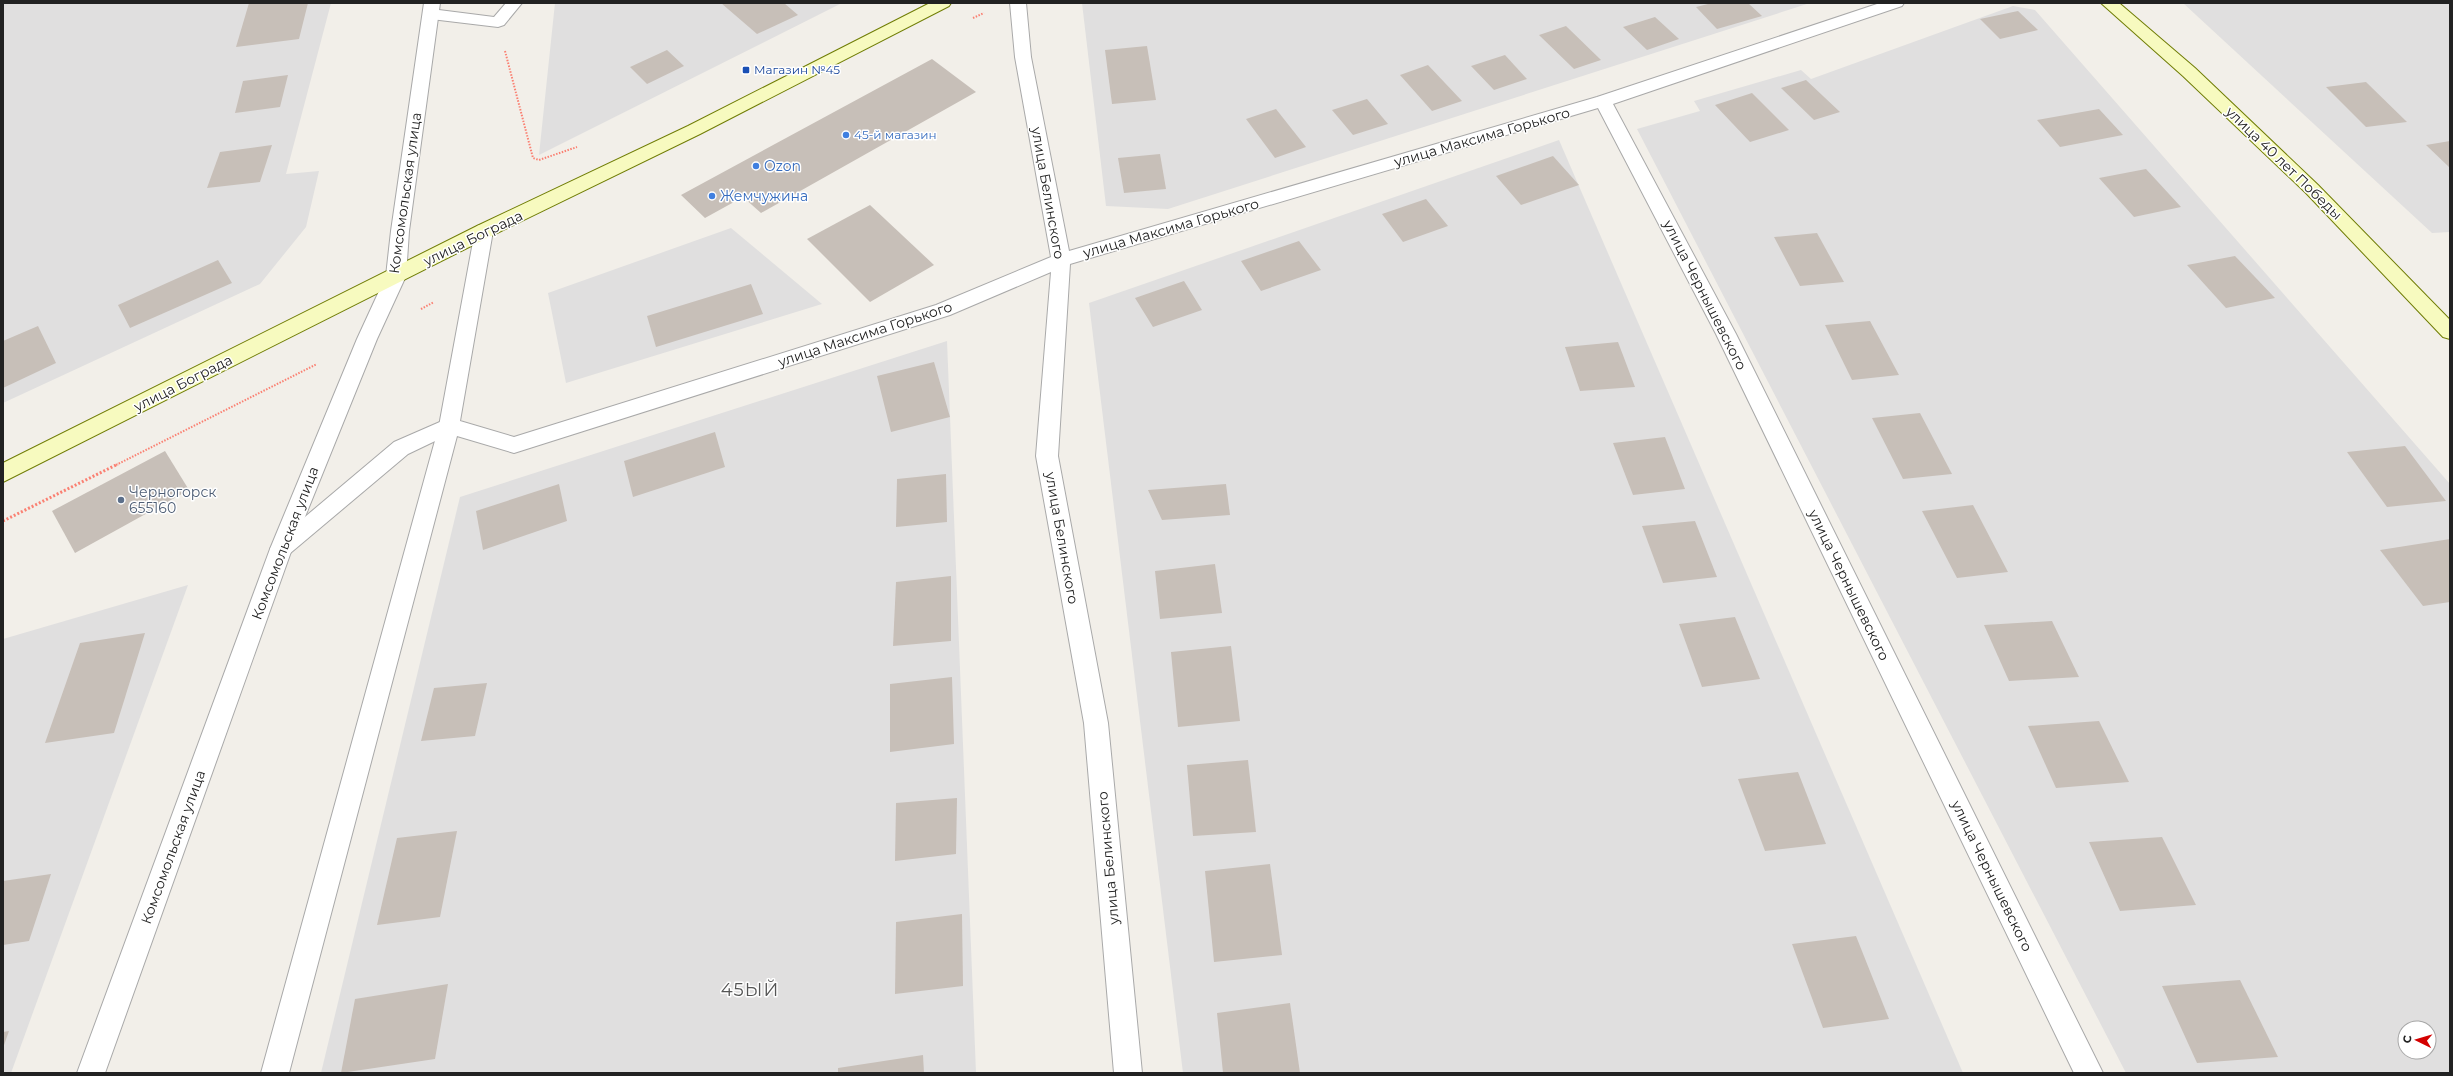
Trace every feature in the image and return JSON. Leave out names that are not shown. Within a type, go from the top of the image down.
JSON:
[{"type":"main road","name":"улица Бограда","points":[[3,473],[484,231],[694,130],[943,3]]},
{"type":"main road","name":"улица 40 лет Победы","points":[[2109,3],[2189,72],[2312,189],[2450,332]]},
{"type":"street","name":"улица Белинского","points":[[1018,3],[1023,56],[1061,260],[1047,456],[1096,723],[1128,1073]]},
{"type":"street","name":"улица Максима Горького","points":[[450,426],[514,445],[943,310],[1061,260],[1603,101],[1896,3]]},
{"type":"street","name":"Комсомольская улица","points":[[91,1073],[281,549],[366,339],[396,276],[400,231],[432,8]]},
{"type":"street","name":"улица Чернышевского","points":[[1603,101],[1729,341],[2089,1073]]},
{"type":"street","points":[[275,1073],[450,426],[484,231]]},
{"type":"lane","points":[[432,8],[498,22],[514,3]]},
{"type":"lane","points":[[281,549],[401,448],[450,426]]},
{"type":"path","points":[[498,22],[533,158],[539,160],[578,147]]},
{"type":"shaded area","points":[[3,3],[331,3],[286,174],[319,171],[306,227],[260,284],[3,403]]},
{"type":"shaded area","points":[[555,3],[842,3],[539,155]]},
{"type":"shaded area","points":[[1082,3],[1810,3],[1168,209],[1106,206]]},
{"type":"shaded area","points":[[2183,3],[2450,3],[2450,232],[2432,233]]},
{"type":"shaded area","points":[[2013,6],[2035,10],[2450,484],[2450,1073],[2126,1073],[1637,129],[1700,111],[1694,101],[1801,70],[1811,79]]},
{"type":"shaded area","points":[[1559,140],[1963,1073],[1183,1073],[1089,303]]},
{"type":"shaded area","points":[[731,228],[822,304],[566,383],[548,293]]},
{"type":"shaded area","points":[[947,341],[976,1073],[321,1073],[460,497]]},
{"type":"shaded area","points":[[188,585],[11,1073],[3,1073],[3,639]]},
{"type":"building","points":[[249,3],[308,3],[299,39],[236,47]]},
{"type":"building","points":[[721,3],[784,3],[798,15],[757,34]]},
{"type":"building","points":[[1712,3],[1748,3],[1762,16],[1717,29],[1696,7]]},
{"type":"building","points":[[2018,11],[2038,30],[2000,39],[1980,19]]},
{"type":"building","points":[[1655,17],[1679,39],[1647,50],[1623,27]]},
{"type":"building","points":[[1566,26],[1601,60],[1574,69],[1539,35]]},
{"type":"building","points":[[1147,46],[1156,100],[1112,104],[1105,50]]},
{"type":"building","points":[[667,50],[684,66],[647,84],[630,67]]},
{"type":"building","points":[[1505,55],[1527,79],[1494,90],[1471,66]]},
{"type":"building","name":"45-й магазин","points":[[932,59],[976,92],[761,213],[743,197],[705,218],[681,195]]},
{"type":"building","points":[[1428,65],[1462,101],[1432,111],[1400,75]]},
{"type":"building","points":[[288,75],[280,107],[235,113],[243,81]]},
{"type":"building","points":[[1806,80],[1840,112],[1814,120],[1781,88]]},
{"type":"building","points":[[2366,82],[2407,122],[2366,127],[2326,87]]},
{"type":"building","points":[[1752,93],[1789,130],[1750,142],[1715,105]]},
{"type":"building","points":[[1367,99],[1388,124],[1353,135],[1332,110]]},
{"type":"building","points":[[1276,109],[1306,147],[1275,158],[1246,119]]},
{"type":"building","points":[[2099,109],[2123,135],[2060,147],[2037,120]]},
{"type":"building","points":[[2450,141],[2450,168],[2426,145]]},
{"type":"building","points":[[272,145],[260,182],[207,188],[220,152]]},
{"type":"building","points":[[1160,154],[1166,189],[1124,193],[1118,158]]},
{"type":"building","points":[[1553,156],[1579,185],[1521,205],[1496,176]]},
{"type":"building","points":[[2146,169],[2181,207],[2134,217],[2099,178]]},
{"type":"building","points":[[1426,199],[1448,226],[1403,242],[1382,214]]},
{"type":"building","points":[[870,205],[934,265],[870,302],[807,239]]},
{"type":"building","points":[[1817,233],[1844,282],[1800,286],[1774,237]]},
{"type":"building","points":[[1299,241],[1321,270],[1261,291],[1241,261]]},
{"type":"building","points":[[2235,256],[2275,298],[2226,308],[2187,265]]},
{"type":"building","points":[[218,260],[232,283],[130,328],[118,305]]},
{"type":"building","points":[[1184,281],[1202,310],[1153,327],[1135,298]]},
{"type":"building","points":[[751,284],[763,314],[656,347],[647,316]]},
{"type":"building","points":[[1870,321],[1899,375],[1852,380],[1825,325]]},
{"type":"building","points":[[38,326],[56,363],[3,388],[3,341]]},
{"type":"building","points":[[1618,342],[1635,387],[1580,391],[1565,347]]},
{"type":"building","points":[[934,362],[950,417],[891,432],[877,376]]},
{"type":"building","points":[[1920,413],[1952,474],[1903,479],[1872,418]]},
{"type":"building","points":[[715,432],[725,467],[633,497],[624,461]]},
{"type":"building","points":[[1665,437],[1685,489],[1633,495],[1613,443]]},
{"type":"building","points":[[2405,446],[2446,501],[2387,507],[2347,452]]},
{"type":"building","name":"Черногорск 655160","points":[[165,451],[189,490],[75,553],[52,511]]},
{"type":"building","points":[[946,474],[947,522],[896,527],[897,479]]},
{"type":"building","points":[[559,484],[567,521],[483,550],[476,511]]},
{"type":"building","points":[[1226,484],[1230,515],[1162,520],[1148,490]]},
{"type":"building","points":[[1973,505],[2008,572],[1957,578],[1922,511]]},
{"type":"building","points":[[1695,521],[1717,577],[1663,583],[1642,526]]},
{"type":"building","points":[[2450,539],[2450,602],[2423,606],[2380,550]]},
{"type":"building","points":[[1215,564],[1222,613],[1160,619],[1155,571]]},
{"type":"building","points":[[951,576],[951,641],[893,646],[896,582]]},
{"type":"building","points":[[1735,617],[1760,679],[1702,687],[1679,624]]},
{"type":"building","points":[[2052,621],[2079,677],[2009,681],[1984,625]]},
{"type":"building","points":[[145,633],[114,733],[45,743],[80,643]]},
{"type":"building","points":[[1231,646],[1240,721],[1178,727],[1171,652]]},
{"type":"building","points":[[952,677],[954,744],[890,752],[890,684]]},
{"type":"building","points":[[487,683],[475,736],[421,741],[434,688]]},
{"type":"building","points":[[2099,721],[2129,782],[2056,788],[2028,726]]},
{"type":"building","points":[[1248,760],[1256,832],[1193,836],[1187,765]]},
{"type":"building","points":[[1798,772],[1826,844],[1765,851],[1738,779]]},
{"type":"building","points":[[957,798],[956,854],[895,861],[896,803]]},
{"type":"building","points":[[457,831],[440,917],[377,925],[397,838]]},
{"type":"building","points":[[2162,837],[2196,905],[2120,911],[2089,842]]},
{"type":"building","points":[[1270,864],[1282,955],[1214,962],[1205,871]]},
{"type":"building","points":[[51,874],[29,941],[3,945],[3,881]]},
{"type":"building","points":[[962,914],[963,986],[895,994],[896,922]]},
{"type":"building","points":[[1856,936],[1889,1019],[1823,1028],[1792,944]]},
{"type":"building","points":[[2240,980],[2278,1057],[2197,1063],[2162,986]]},
{"type":"building","points":[[448,984],[435,1059],[341,1073],[355,999]]},
{"type":"building","points":[[1290,1003],[1300,1073],[1223,1073],[1217,1013]]},
{"type":"building","points":[[9,1031],[3,1048],[3,1032]]},
{"type":"building","points":[[923,1055],[924,1073],[838,1073],[838,1068]]},
{"type":"place","name":"Магазин №45","points":[[746,70]]},
{"type":"place","name":"45-й магазин","points":[[846,135]]},
{"type":"place","name":"Ozon","points":[[756,166]]},
{"type":"place","name":"Жемчужина","points":[[712,196]]},
{"type":"place","name":"Черногорск 655160","points":[[121,500]]},
{"type":"district","name":"45ЫЙ","points":[[750,990]]}]
